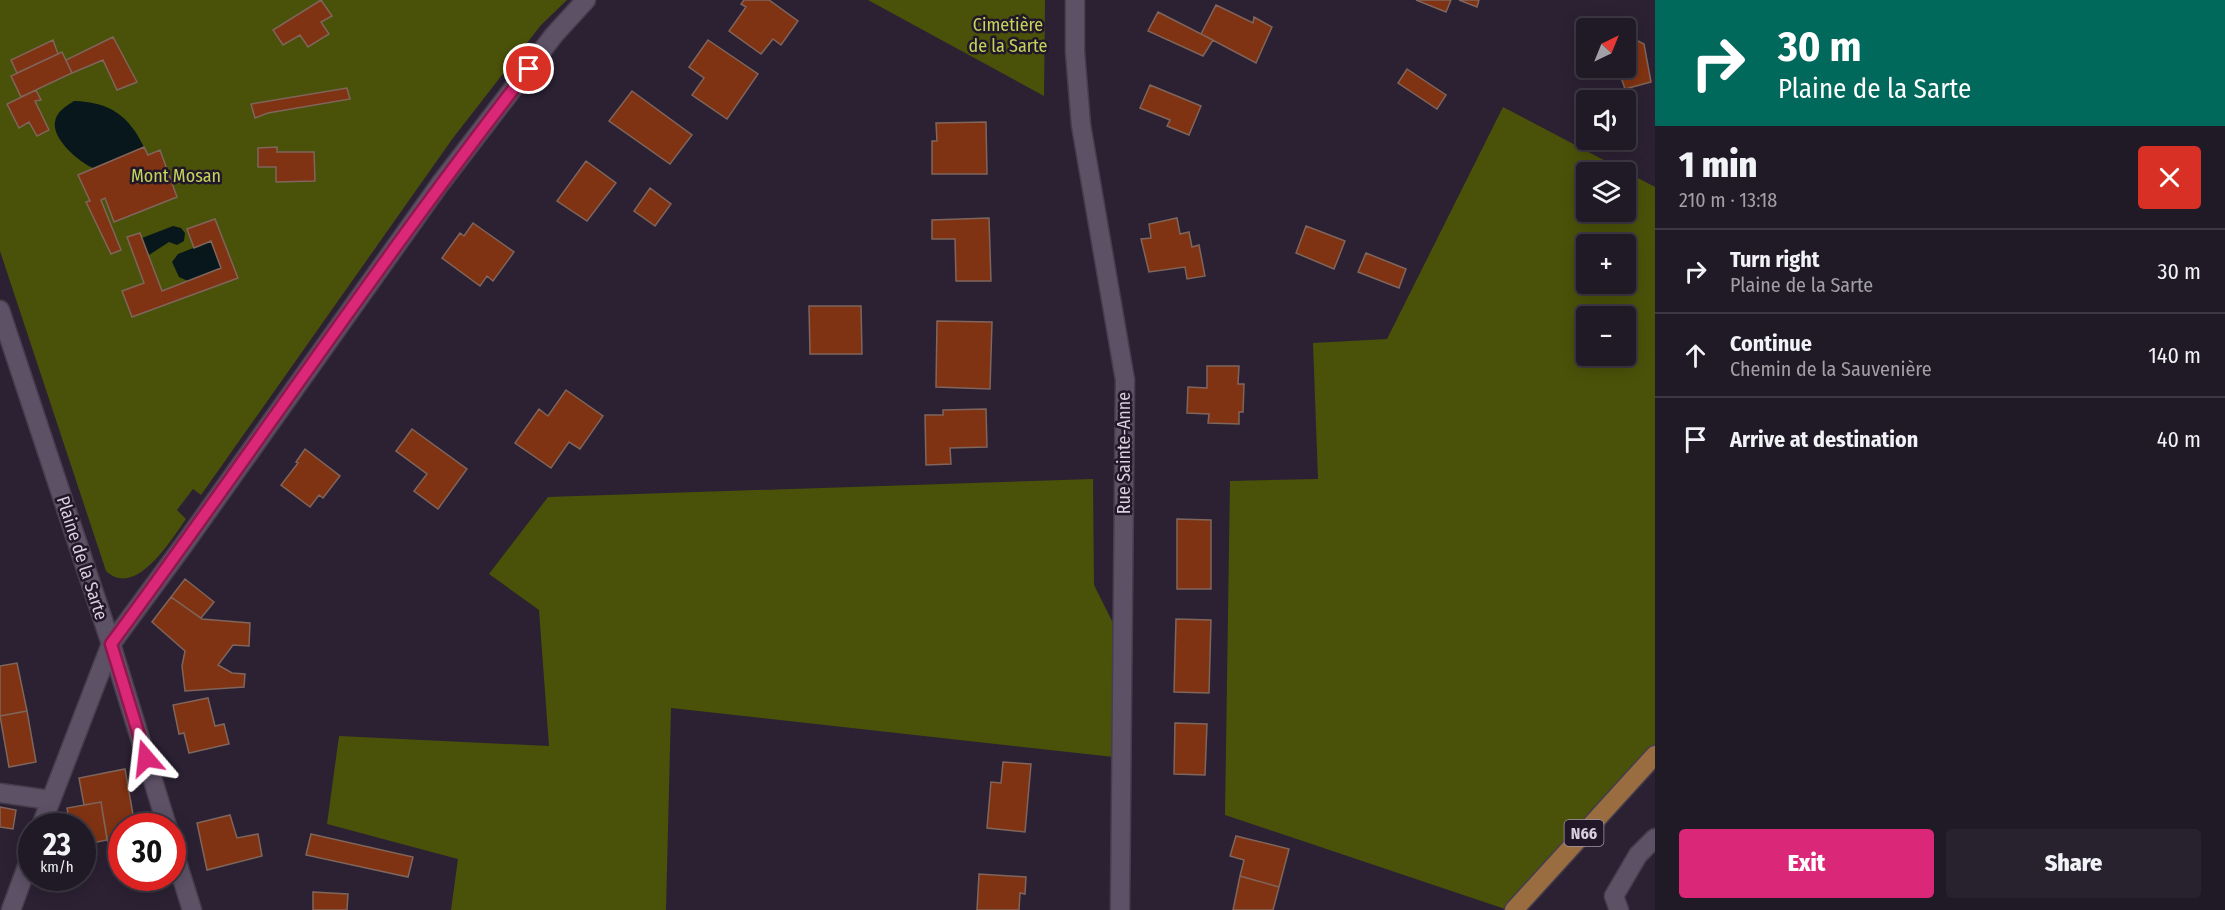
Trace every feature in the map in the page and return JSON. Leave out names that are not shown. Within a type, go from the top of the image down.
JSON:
[{"type":"main road","name":"N66","points":[[1514,910],[1655,755]]},
{"type":"street","name":"Plaine de la Sarte","points":[[111,644],[440,184],[554,35],[586,0]]},
{"type":"street","name":"Rue Sainte-Anne","points":[[1075,0],[1075,52],[1082,124],[1125,380],[1120,910]]},
{"type":"street","name":"Plaine de la Sarte","points":[[0,310],[111,644]]},
{"type":"street","points":[[46,813],[111,644]]},
{"type":"street","points":[[111,644],[163,813]]},
{"type":"street","points":[[0,793],[50,800]]},
{"type":"street","points":[[1619,910],[1614,896],[1638,855],[1655,838]]},
{"type":"street","points":[[11,910],[18,891]]},
{"type":"street","points":[[186,891],[192,910]]},
{"type":"green space","name":"Mont Mosan","points":[[0,0],[567,0],[541,25],[453,138],[201,495],[193,489],[177,510],[186,519],[162,552],[141,572],[129,578],[117,578],[106,571],[0,251]]},
{"type":"green space","name":"Cimetière de la Sarte","points":[[868,0],[1045,0],[1044,96]]},
{"type":"green space","points":[[1503,107],[1576,145],[1576,150],[1585,150],[1608,162],[1576,162],[1576,222],[1636,222],[1636,177],[1655,187],[1655,755],[1508,910],[1225,815],[1230,481],[1318,479],[1313,343],[1387,339]]},
{"type":"green space","points":[[1093,479],[1094,585],[1123,643],[1123,758],[671,708],[666,910],[451,910],[458,859],[327,824],[339,736],[549,746],[539,610],[489,574],[548,497]]},
{"type":"shaded area","points":[[74,101],[98,104],[117,113],[132,127],[144,147],[93,168],[87,165],[68,149],[55,129],[57,115]]},
{"type":"shaded area","points":[[173,226],[181,228],[185,233],[184,241],[177,245],[169,242],[149,255],[142,238]]},
{"type":"shaded area","points":[[211,241],[221,268],[188,281],[179,277],[172,262],[178,254]]},
{"type":"building","points":[[321,0],[332,16],[321,22],[329,34],[308,47],[300,35],[283,45],[273,30]]},
{"type":"building","points":[[744,0],[769,0],[798,21],[781,45],[773,39],[761,54],[729,31],[746,7],[741,4]]},
{"type":"building","points":[[1416,0],[1451,0],[1446,12]]},
{"type":"building","points":[[1459,0],[1479,0],[1477,7]]},
{"type":"building","points":[[1216,5],[1253,23],[1254,17],[1272,27],[1256,63],[1201,34]]},
{"type":"building","points":[[1158,12],[1213,40],[1203,56],[1148,31]]},
{"type":"building","points":[[113,37],[137,82],[117,90],[103,60],[72,73],[66,60]]},
{"type":"building","points":[[53,40],[58,54],[17,73],[11,60]]},
{"type":"building","points":[[708,40],[758,74],[727,119],[692,95],[704,78],[689,67]]},
{"type":"building","points":[[1636,40],[1644,44],[1651,82],[1625,89],[1621,78],[1636,78]]},
{"type":"building","points":[[62,52],[72,73],[21,97],[11,76]]},
{"type":"building","points":[[1407,69],[1446,95],[1437,109],[1398,83]]},
{"type":"building","points":[[1150,85],[1201,106],[1189,135],[1167,126],[1170,120],[1140,108]]},
{"type":"building","points":[[347,88],[350,99],[268,113],[255,118],[251,104]]},
{"type":"building","points":[[36,90],[41,100],[35,101],[49,130],[37,136],[29,122],[19,128],[7,104]]},
{"type":"building","points":[[632,91],[692,135],[670,164],[609,121]]},
{"type":"building","points":[[986,122],[987,174],[932,174],[932,141],[937,141],[936,123]]},
{"type":"building","points":[[144,147],[148,155],[160,150],[177,197],[114,222],[105,198],[101,200],[121,250],[111,254],[86,202],[90,201],[78,175]]},
{"type":"building","points":[[277,147],[277,152],[314,152],[315,181],[276,182],[276,167],[258,167],[258,148]]},
{"type":"building","points":[[586,161],[616,183],[587,221],[557,201]]},
{"type":"building","points":[[650,188],[671,204],[655,226],[634,211]]},
{"type":"building","points":[[989,218],[991,281],[956,281],[955,239],[932,239],[932,220]]},
{"type":"building","points":[[1177,218],[1180,234],[1189,232],[1192,247],[1199,245],[1205,276],[1187,279],[1185,267],[1149,272],[1141,239],[1151,238],[1149,224]]},
{"type":"building","points":[[215,219],[238,278],[132,317],[122,291],[144,283],[127,237],[140,233],[162,291],[221,268],[211,241],[194,248],[187,229]]},
{"type":"building","points":[[473,223],[514,252],[493,281],[487,276],[480,286],[442,258],[460,233],[464,236]]},
{"type":"building","points":[[1306,226],[1345,241],[1334,269],[1296,253]]},
{"type":"building","points":[[1366,253],[1406,269],[1399,288],[1358,272]]},
{"type":"building","points":[[809,306],[861,306],[862,354],[810,354]]},
{"type":"building","points":[[937,321],[992,322],[990,389],[936,387]]},
{"type":"building","points":[[1207,366],[1239,366],[1238,384],[1244,384],[1243,412],[1239,412],[1239,424],[1208,423],[1209,414],[1187,413],[1188,387],[1207,388]]},
{"type":"building","points":[[566,390],[603,416],[580,449],[569,442],[551,468],[515,443],[539,409],[548,416]]},
{"type":"building","points":[[986,409],[987,447],[950,448],[951,464],[926,465],[925,415],[943,415],[943,410]]},
{"type":"building","points":[[412,429],[467,469],[438,509],[414,491],[427,474],[396,451]]},
{"type":"building","points":[[305,449],[340,476],[323,498],[319,495],[310,507],[281,485],[298,463],[296,462]]},
{"type":"building","points":[[1177,519],[1211,520],[1211,589],[1177,589]]},
{"type":"building","points":[[185,579],[214,602],[201,618],[171,597]]},
{"type":"building","points":[[171,597],[202,619],[250,623],[249,646],[233,645],[218,665],[232,673],[245,674],[244,687],[185,691],[182,666],[185,651],[152,622]]},
{"type":"building","points":[[1176,619],[1211,620],[1209,693],[1174,692]]},
{"type":"building","points":[[17,663],[27,711],[0,716],[0,666]]},
{"type":"building","points":[[208,698],[215,726],[224,724],[229,744],[189,753],[184,733],[179,734],[173,705]]},
{"type":"building","points":[[27,711],[36,762],[9,767],[0,716]]},
{"type":"building","points":[[1175,723],[1207,724],[1205,775],[1174,774]]},
{"type":"building","points":[[1003,762],[1031,764],[1025,832],[987,828],[991,782],[1001,783]]},
{"type":"building","points":[[125,769],[133,813],[108,813],[108,844],[101,802],[84,805],[79,778]]},
{"type":"building","points":[[101,802],[107,840],[96,842],[96,813],[68,813],[67,808]]},
{"type":"building","points":[[0,807],[16,810],[13,829],[0,827]]},
{"type":"building","points":[[230,815],[237,838],[258,834],[262,856],[207,870],[197,823]]},
{"type":"building","points":[[311,834],[413,857],[408,877],[306,855]]},
{"type":"building","points":[[1236,836],[1289,849],[1279,887],[1240,876],[1244,860],[1230,856]]},
{"type":"building","points":[[979,874],[1026,877],[1025,894],[1020,893],[1019,910],[977,910]]},
{"type":"building","points":[[1240,876],[1279,887],[1273,910],[1233,910]]},
{"type":"building","points":[[313,892],[348,894],[347,910],[313,910]]},
{"type":"route","points":[[146,758],[111,644],[440,184],[529,69]]}]
